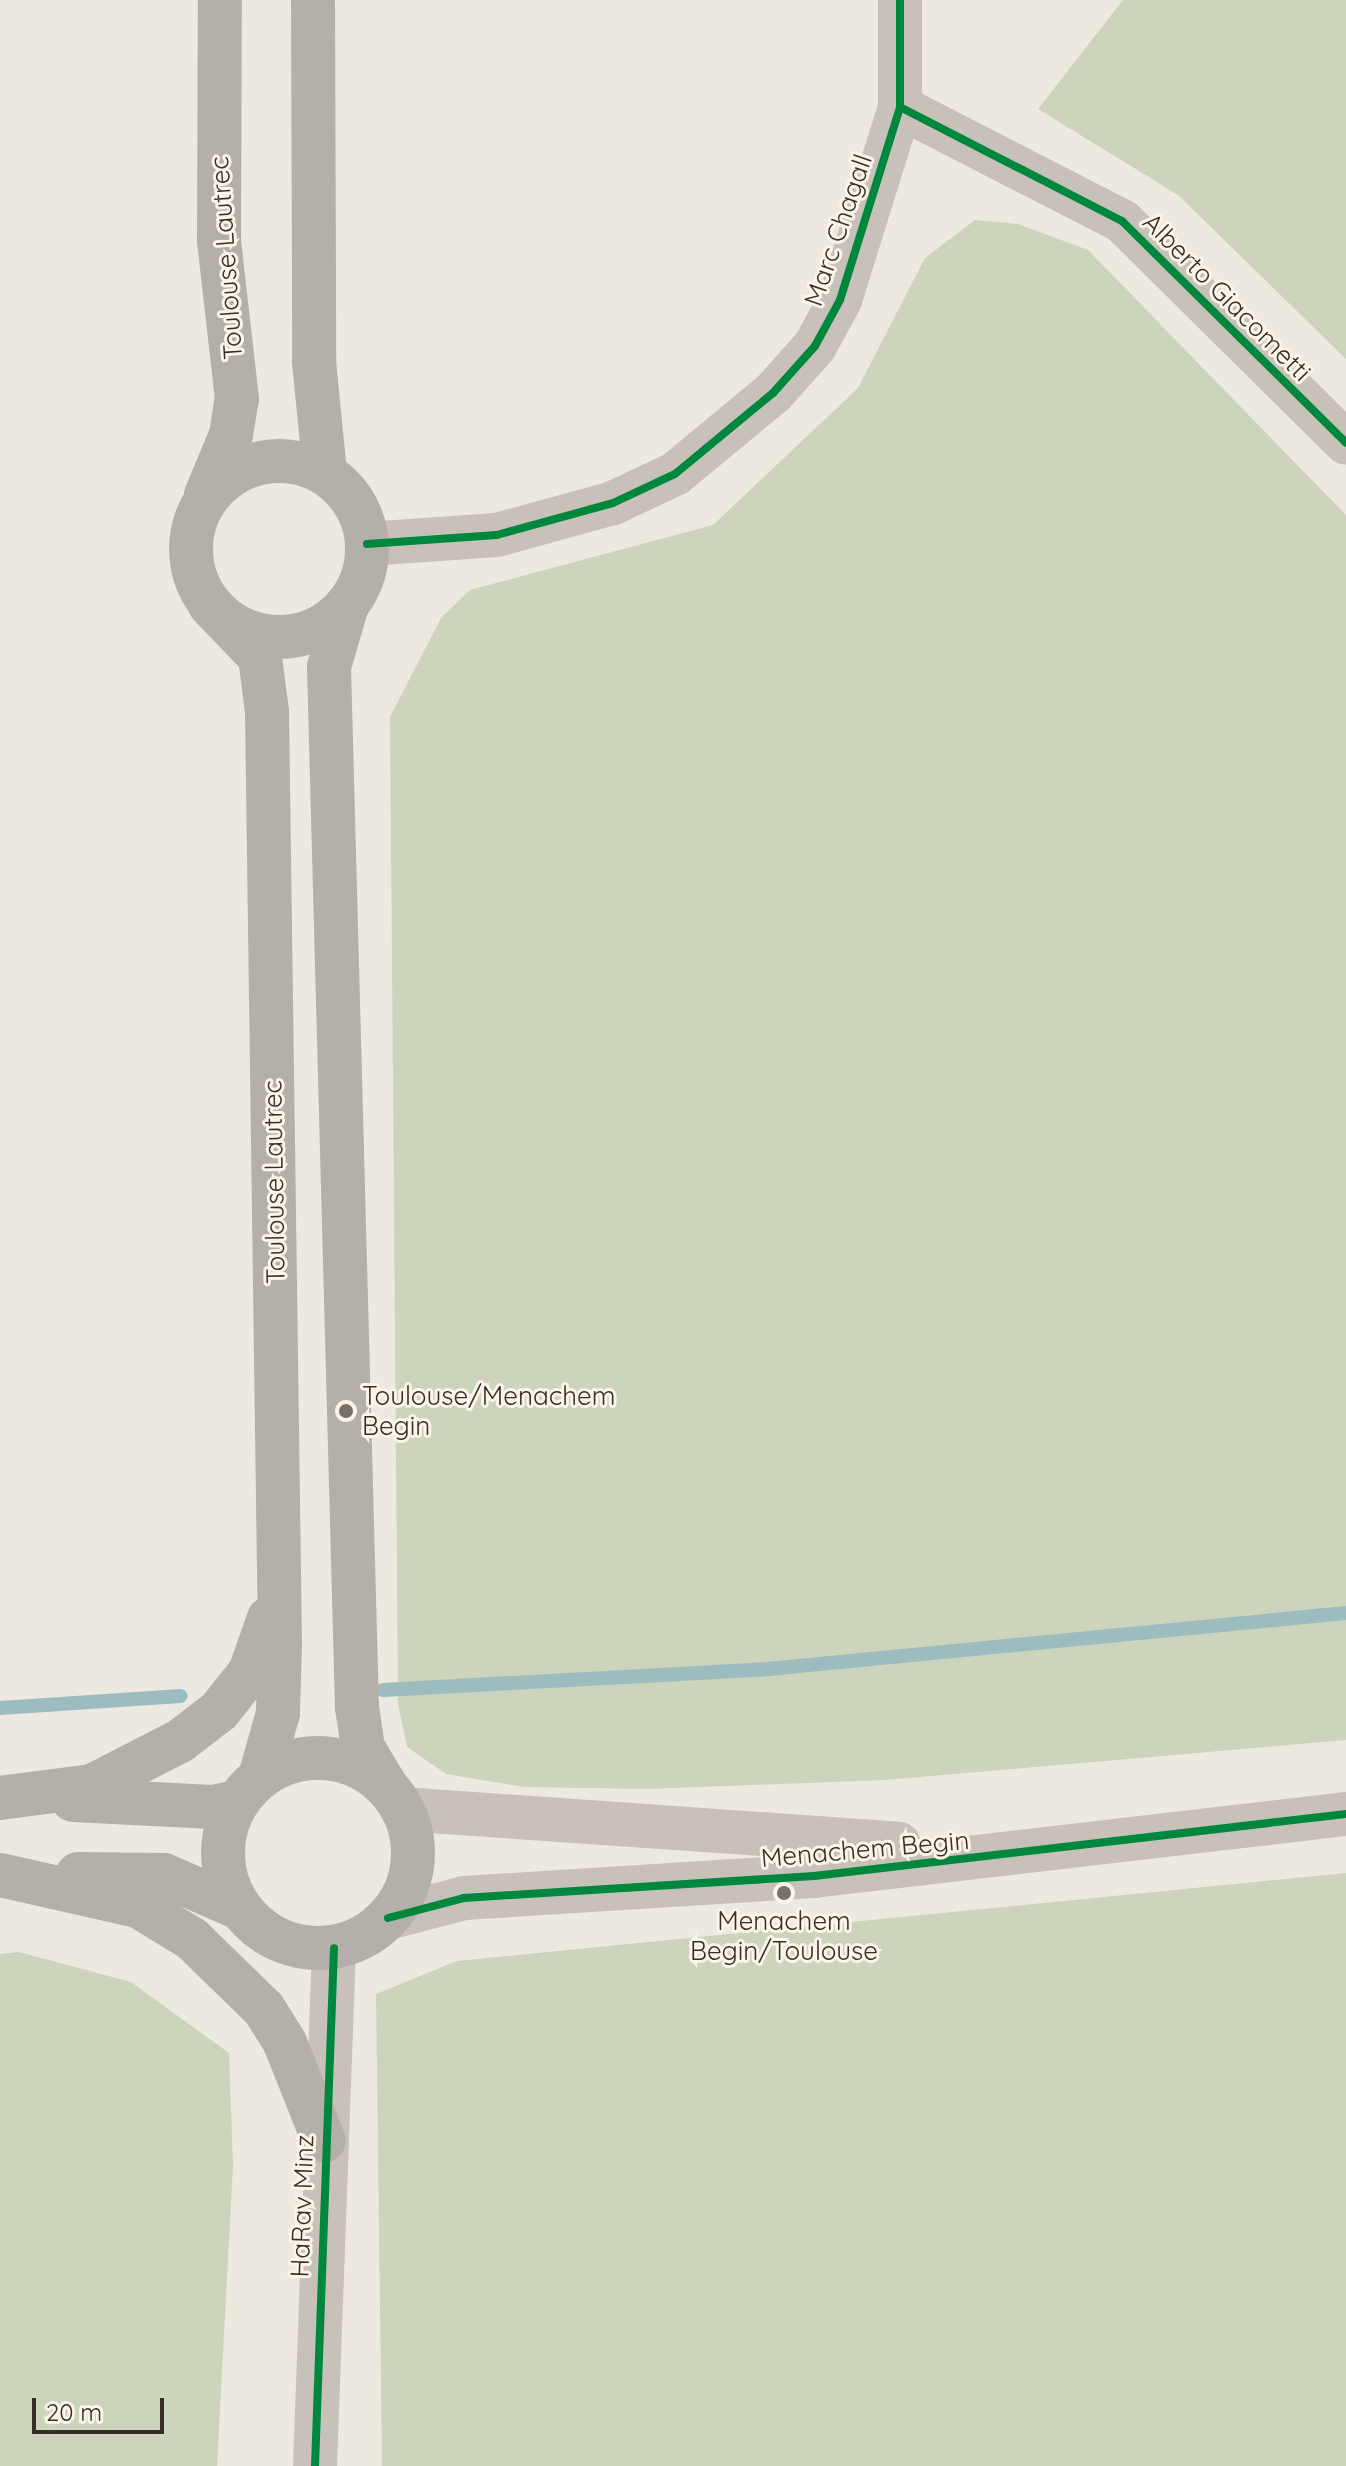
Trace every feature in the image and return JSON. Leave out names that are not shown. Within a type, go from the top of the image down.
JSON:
[{"type":"main road","name":"Toulouse Lautrec","points":[[200,509],[231,435],[237,399],[219,241],[220,0]]},
{"type":"main road","points":[[0,1875],[164,1875],[239,1908],[280,1942],[334,1948],[364,1938],[388,1918],[413,1864],[394,1797],[363,1748],[357,1707],[329,667],[347,605],[366,566],[367,544],[361,516],[325,473],[314,362],[313,0]]},
{"type":"main road","points":[[325,473],[269,460],[241,468],[217,485],[200,509],[191,558],[210,605],[229,622],[278,637],[304,634],[347,605]]},
{"type":"main road","name":"Toulouse Lautrec","points":[[210,605],[260,657],[267,712],[278,1713],[249,1790]]},
{"type":"main road","points":[[0,1798],[92,1786],[180,1741],[219,1711],[250,1672],[279,1589]]},
{"type":"main road","points":[[0,1798],[213,1807],[312,1757],[364,1769],[394,1797]]},
{"type":"main road","points":[[239,1908],[228,1888],[223,1844],[249,1790]]},
{"type":"main road","points":[[0,1875],[138,1906],[192,1939],[264,2009],[285,2043],[324,2141]]},
{"type":"street","name":"Marc Chagall","points":[[367,544],[497,535],[613,503],[675,474],[730,429],[815,346],[840,300],[900,107],[900,0]]},
{"type":"street","name":"Alberto Giacometti","points":[[900,107],[1122,221],[1346,443]]},
{"type":"street","name":"Menachem Begin","points":[[394,1797],[860,1844],[1078,1848]]},
{"type":"street","name":"Menachem Begin","points":[[388,1918],[464,1898],[814,1876],[1078,1848],[1346,1814]]},
{"type":"street","name":"HaRav Minz","points":[[315,2466],[324,2141],[334,1948]]},
{"type":"green space","points":[[1123,0],[1346,0],[1346,359],[1178,195],[1038,109]]},
{"type":"green space","points":[[975,220],[1018,224],[1088,250],[1346,515],[1346,1740],[885,1780],[648,1789],[524,1787],[446,1774],[407,1747],[398,1704],[390,717],[441,618],[470,590],[713,525],[858,388],[925,258]]},
{"type":"green space","points":[[1346,1873],[1346,2466],[382,2466],[376,1994],[457,1961]]},
{"type":"green space","points":[[19,1952],[131,1982],[229,2053],[233,2165],[217,2466],[0,2466],[0,1954]]},
{"type":"waterway","points":[[383,1690],[768,1669],[1346,1613]]},
{"type":"waterway","points":[[0,1708],[181,1696]]},
{"type":"cycle path","points":[[367,544],[497,535],[613,503],[675,474],[773,393],[815,346],[840,300],[900,107],[900,0]]},
{"type":"cycle path","points":[[900,107],[1122,221],[1346,443]]},
{"type":"cycle path","points":[[388,1918],[464,1898],[814,1876],[1346,1814]]},
{"type":"cycle path","points":[[315,2466],[334,1948]]},
{"type":"place","name":"Toulouse/Menachem Begin","points":[[346,1411]]},
{"type":"place","name":"Menachem Begin/Toulouse","points":[[784,1893]]}]
